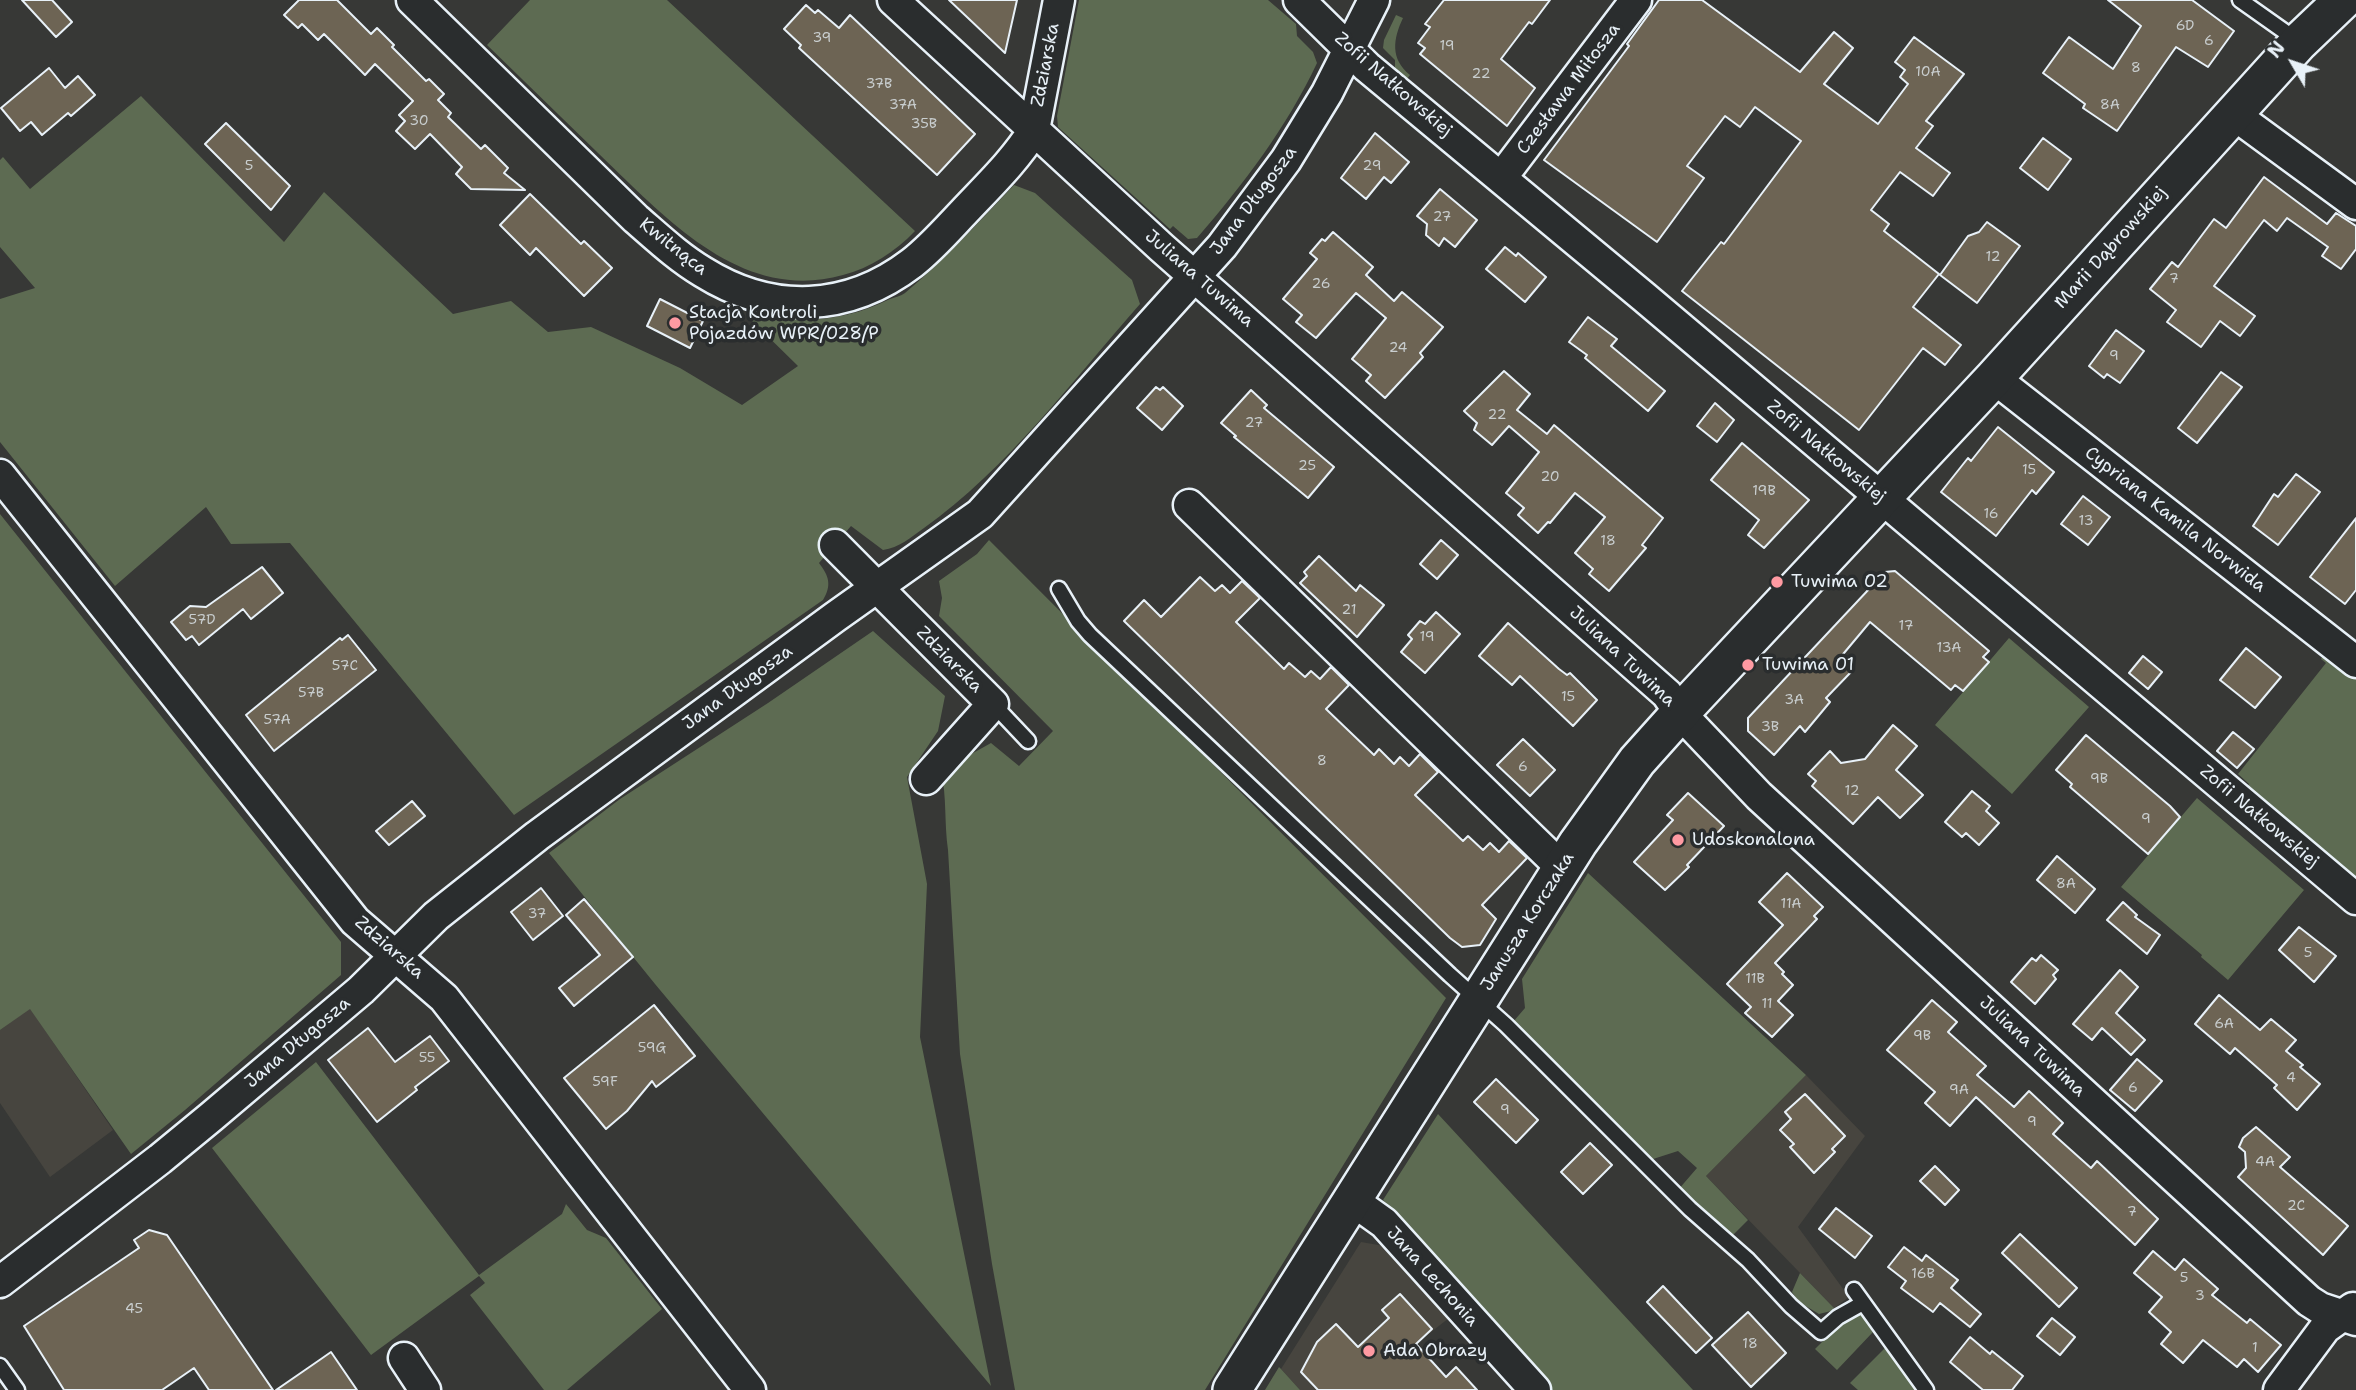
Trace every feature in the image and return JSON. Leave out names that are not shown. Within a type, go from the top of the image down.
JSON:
[{"type":"street","name":"Kwitnąca","points":[[412,0],[636,219],[675,253],[715,279],[772,300],[804,302],[844,298],[866,290],[897,273],[930,248],[1006,167],[1034,130]]},
{"type":"street","name":"Juliana Tuwima","points":[[893,0],[1195,276],[1667,694],[1681,713],[1759,796],[2309,1301],[2320,1308],[2352,1313]]},
{"type":"street","name":"Zdziarska","points":[[1034,130],[1059,0]]},
{"type":"street","name":"Zofii Nałkowskiej","points":[[1299,0],[1376,75],[2356,899]]},
{"type":"street","name":"Jana Długosza","points":[[0,1282],[190,1134],[361,990],[436,916],[537,836],[980,514],[1222,246],[1286,160],[1327,93],[1374,0]]},
{"type":"street","name":"Czesława Miłosza","points":[[1501,178],[1636,0]]},
{"type":"street","name":"Marii Dąbrowskiej","points":[[1881,499],[2232,114],[2299,42],[2343,0]]},
{"type":"street","points":[[2232,114],[2356,204]]},
{"type":"street","name":"Cypriana Kamila Norwida","points":[[1994,378],[2356,662]]},
{"type":"street","name":"Zdziarska","points":[[0,475],[355,921],[444,998],[750,1390]]},
{"type":"street","name":"Janusza Korczaka","points":[[1233,1390],[1562,868],[1625,777],[1681,713],[1881,499]]},
{"type":"street","points":[[1189,505],[1562,868]]},
{"type":"street","name":"Zdziarska","points":[[835,545],[993,704],[926,779]]},
{"type":"street","name":"Jana Lechonia","points":[[1352,1200],[1384,1223],[1535,1390]]},
{"type":"street","points":[[2279,1390],[2325,1328],[2352,1313]]},
{"type":"street","points":[[404,1358],[425,1390]]},
{"type":"lane","points":[[2240,0],[2299,42]]},
{"type":"lane","points":[[1059,589],[1078,621],[1090,635],[1516,1034],[1690,1209],[1755,1267],[1791,1307],[1821,1332],[1838,1317],[1863,1303]]},
{"type":"lane","points":[[993,704],[1028,741]]},
{"type":"lane","points":[[1854,1290],[1926,1390]]},
{"type":"lane","points":[[0,1366],[17,1390]]},
{"type":"shaded area","points":[[30,1008],[113,1130],[50,1177],[0,1103],[0,1030]]},
{"type":"shaded area","points":[[1806,1075],[1865,1136],[1798,1227],[1849,1297],[1834,1308],[1706,1176]]},
{"type":"shaded area","points":[[1361,1242],[1384,1246],[1449,1318],[1416,1344],[1382,1390],[1300,1390],[1281,1369]]},
{"type":"green space","points":[[530,0],[667,0],[915,231],[899,246],[872,264],[843,275],[806,281],[771,277],[738,266],[707,248],[650,203],[487,45]]},
{"type":"green space","points":[[1079,0],[1268,0],[1296,24],[1297,36],[1313,52],[1317,63],[1278,133],[1197,238],[1188,239],[1173,226],[1170,229],[1058,127],[1057,116]]},
{"type":"green space","points":[[1396,15],[1403,18],[1397,34],[1396,55],[1410,75],[1407,79],[1395,69],[1395,60],[1383,48]]},
{"type":"green space","points":[[141,96],[284,242],[324,192],[453,314],[511,301],[548,332],[591,327],[680,368],[742,405],[798,366],[748,317],[750,312],[786,319],[821,319],[856,312],[902,295],[946,255],[1014,185],[1035,193],[1132,280],[1140,304],[1038,422],[954,505],[900,545],[889,549],[883,550],[851,526],[819,563],[828,581],[828,590],[823,600],[514,815],[290,543],[231,544],[206,507],[115,586],[0,442],[0,299],[35,288],[0,247],[0,160],[3,157],[30,189]]},
{"type":"green space","points":[[0,514],[341,942],[341,975],[131,1154],[30,1009],[0,1030]]},
{"type":"green space","points":[[989,540],[1446,998],[1205,1390],[1015,1390],[992,1264],[960,1054],[941,771],[991,743],[1019,766],[1053,731],[939,616],[942,598],[939,581],[977,554]]},
{"type":"green space","points":[[873,631],[945,696],[938,731],[907,777],[927,884],[920,1037],[991,1386],[549,853],[620,799]]},
{"type":"green space","points":[[2009,638],[2089,707],[2012,794],[1935,725]]},
{"type":"green space","points":[[2325,652],[2356,676],[2356,887],[2246,789],[2249,784],[2238,774],[2326,663],[2321,659]]},
{"type":"green space","points":[[2197,798],[2304,890],[2228,980],[2121,887]]},
{"type":"green space","points":[[1588,873],[1806,1075],[1706,1176],[1748,1220],[1730,1238],[1678,1190],[1697,1168],[1678,1151],[1650,1160],[1513,1022],[1525,1008],[1522,979]]},
{"type":"green space","points":[[316,1062],[479,1275],[562,1214],[566,1204],[587,1230],[606,1238],[662,1309],[567,1390],[544,1390],[470,1295],[485,1283],[479,1276],[371,1355],[212,1148]]},
{"type":"green space","points":[[1438,1114],[1693,1390],[1551,1390],[1383,1200]]},
{"type":"green space","points":[[1800,1273],[1834,1308],[1831,1311],[1819,1314],[1799,1302],[1792,1292]]},
{"type":"green space","points":[[1859,1311],[1873,1332],[1837,1370],[1815,1349],[1836,1328]]},
{"type":"green space","points":[[1885,1348],[1918,1390],[1858,1390],[1850,1383]]},
{"type":"green space","points":[[1279,1367],[1281,1369],[1300,1390],[1265,1390]]},
{"type":"building","points":[[22,0],[52,0],[72,22],[56,37]]},
{"type":"building","points":[[299,0],[337,0],[371,34],[377,28],[426,81],[429,79],[444,94],[438,100],[451,113],[448,117],[481,149],[485,145],[508,168],[504,173],[525,190],[471,189],[456,174],[462,167],[430,134],[415,149],[396,131],[405,121],[399,115],[413,101],[375,64],[365,75],[324,34],[318,40],[302,24],[298,28],[284,15]]},
{"type":"building","points":[[949,0],[1017,0],[1005,53]]},
{"type":"building","points":[[1444,0],[1550,0],[1501,59],[1535,88],[1507,126],[1420,54],[1425,48],[1418,43],[1430,27],[1425,24]]},
{"type":"building","points":[[1659,0],[1702,0],[1800,72],[1834,32],[1853,48],[1824,84],[1878,124],[1908,84],[1900,77],[1905,70],[1895,62],[1914,37],[1964,74],[1926,121],[1933,126],[1916,148],[1950,173],[1933,196],[1900,172],[1871,210],[1889,224],[1884,231],[1939,274],[1913,307],[1961,345],[1945,365],[1923,348],[1859,430],[1682,291],[1721,242],[1724,244],[1801,141],[1755,107],[1740,127],[1725,116],[1687,166],[1704,178],[1657,242],[1544,160],[1629,46],[1627,44]]},
{"type":"building","points":[[2108,0],[2192,0],[2234,31],[2208,67],[2176,47],[2117,131],[2083,108],[2085,104],[2043,73],[2069,37],[2113,69],[2141,26]]},
{"type":"building","points":[[806,5],[815,13],[818,10],[839,28],[850,15],[975,134],[937,175],[799,48],[801,45],[784,29]]},
{"type":"building","points":[[49,68],[65,88],[78,76],[95,95],[71,116],[68,113],[42,135],[31,122],[20,131],[1,108]]},
{"type":"building","points":[[226,123],[290,186],[271,210],[205,144]]},
{"type":"building","points":[[1375,133],[1409,162],[1391,183],[1384,177],[1366,199],[1341,178]]},
{"type":"building","points":[[2043,138],[2071,159],[2048,190],[2020,168]]},
{"type":"building","points":[[2264,177],[2327,224],[2336,213],[2356,226],[2356,249],[2341,269],[2322,256],[2328,247],[2287,218],[2277,231],[2264,220],[2214,286],[2255,316],[2240,336],[2220,321],[2201,347],[2167,322],[2176,310],[2150,289],[2172,262],[2178,267],[2214,219],[2226,228]]},
{"type":"building","points":[[1440,189],[1477,220],[1455,247],[1444,238],[1439,246],[1426,235],[1427,224],[1417,216]]},
{"type":"building","points":[[530,194],[581,244],[584,241],[612,268],[584,296],[536,248],[530,255],[500,225]]},
{"type":"building","points":[[1987,222],[2020,246],[1977,303],[1940,275],[1968,236],[1979,232]]},
{"type":"building","points":[[1333,232],[1373,267],[1366,275],[1394,301],[1402,292],[1443,327],[1420,353],[1423,357],[1385,398],[1366,381],[1371,375],[1352,359],[1386,318],[1356,293],[1316,338],[1296,322],[1302,315],[1283,299],[1317,259],[1310,253],[1322,239],[1325,241]]},
{"type":"building","points":[[1505,247],[1516,256],[1518,253],[1546,277],[1525,302],[1486,269]]},
{"type":"building","name":"Stacja Kontroli Pojazdów WPR/028/P","points":[[660,299],[703,321],[690,348],[647,326]]},
{"type":"building","points":[[1588,317],[1617,339],[1611,346],[1665,391],[1648,411],[1569,342]]},
{"type":"building","points":[[2116,330],[2144,351],[2120,383],[2107,374],[2104,378],[2089,366]]},
{"type":"building","points":[[1504,371],[1530,394],[1517,410],[1547,434],[1554,425],[1663,518],[1642,545],[1646,548],[1609,591],[1589,574],[1593,569],[1575,553],[1605,517],[1575,493],[1538,533],[1518,515],[1524,508],[1506,493],[1539,452],[1509,426],[1492,445],[1474,430],[1477,423],[1464,411]]},
{"type":"building","points":[[2221,372],[2242,387],[2197,443],[2178,428]]},
{"type":"building","points":[[1156,387],[1160,390],[1163,387],[1183,406],[1162,430],[1137,408]]},
{"type":"building","points":[[1251,390],[1267,405],[1264,408],[1334,467],[1308,498],[1234,437],[1236,436],[1221,423]]},
{"type":"building","points":[[1715,403],[1734,420],[1717,442],[1697,426]]},
{"type":"building","points":[[1998,427],[2054,472],[2036,494],[2032,490],[1996,536],[1941,492],[1968,458],[1971,461]]},
{"type":"building","points":[[1742,443],[1809,500],[1764,548],[1748,535],[1759,520],[1711,480]]},
{"type":"building","points":[[2296,474],[2320,492],[2278,545],[2253,526],[2274,494],[2278,497]]},
{"type":"building","points":[[2083,496],[2110,517],[2088,545],[2061,524]]},
{"type":"building","points":[[2356,518],[2356,590],[2345,604],[2310,577]]},
{"type":"building","points":[[1441,540],[1458,555],[1437,579],[1420,564]]},
{"type":"building","points":[[1319,556],[1356,591],[1360,585],[1384,605],[1357,637],[1300,583],[1307,576],[1304,572]]},
{"type":"building","points":[[262,567],[283,593],[251,619],[243,609],[199,645],[192,636],[186,640],[171,622],[190,606],[206,607]]},
{"type":"building","points":[[1895,571],[1989,651],[1983,657],[1989,662],[1963,691],[1955,685],[1951,690],[1870,622],[1839,659],[1852,671],[1826,698],[1830,702],[1805,732],[1800,726],[1774,755],[1748,731],[1748,718],[1885,572]]},
{"type":"building","points":[[1200,577],[1215,591],[1222,585],[1230,593],[1242,581],[1260,598],[1236,622],[1284,669],[1289,663],[1305,677],[1311,671],[1320,679],[1331,667],[1349,685],[1326,709],[1374,755],[1379,749],[1394,764],[1400,757],[1409,766],[1420,754],[1438,772],[1415,795],[1463,841],[1468,836],[1483,850],[1490,843],[1499,852],[1509,841],[1527,858],[1482,905],[1496,919],[1480,945],[1462,947],[1450,938],[1124,621],[1144,600],[1161,617]]},
{"type":"building","points":[[1436,612],[1460,634],[1425,673],[1401,652],[1412,639],[1408,635],[1420,621],[1425,624]]},
{"type":"building","points":[[1508,623],[1559,669],[1567,675],[1570,673],[1597,700],[1573,726],[1520,676],[1512,685],[1479,656]]},
{"type":"building","points":[[348,635],[376,670],[274,751],[246,715],[340,638],[342,640]]},
{"type":"building","points":[[2246,648],[2281,677],[2255,708],[2220,680]]},
{"type":"building","points":[[2143,656],[2162,672],[2148,689],[2129,673]]},
{"type":"building","points":[[1893,725],[1917,746],[1896,770],[1923,795],[1900,818],[1878,797],[1853,824],[1812,786],[1816,781],[1808,774],[1830,751],[1841,763],[1865,759]]},
{"type":"building","points":[[2233,732],[2254,749],[2237,768],[2217,751]]},
{"type":"building","points":[[2086,735],[2180,817],[2148,854],[2070,787],[2072,784],[2056,770]]},
{"type":"building","points":[[1523,739],[1555,770],[1530,796],[1497,765]]},
{"type":"building","points":[[1972,791],[1990,806],[1986,811],[1999,823],[1979,845],[1966,833],[1962,837],[1945,822]]},
{"type":"building","points":[[1688,793],[1724,826],[1665,890],[1634,862],[1673,820],[1667,815]]},
{"type":"building","points":[[412,801],[425,816],[389,845],[376,831]]},
{"type":"building","points":[[2057,856],[2095,889],[2075,913],[2037,880]]},
{"type":"building","points":[[1787,873],[1823,907],[1814,916],[1817,919],[1775,963],[1793,985],[1778,1001],[1793,1015],[1772,1037],[1745,1013],[1751,1007],[1727,984],[1783,925],[1759,902]]},
{"type":"building","points":[[541,888],[563,916],[533,940],[511,912]]},
{"type":"building","points":[[584,899],[633,957],[574,1006],[559,988],[600,955],[566,915]]},
{"type":"building","points":[[2123,902],[2137,915],[2135,917],[2160,935],[2147,954],[2107,920]]},
{"type":"building","points":[[2299,927],[2336,956],[2314,982],[2279,950]]},
{"type":"building","points":[[2041,955],[2058,970],[2053,975],[2056,979],[2035,1004],[2011,982],[2032,958],[2036,961]]},
{"type":"building","points":[[2120,970],[2138,987],[2116,1013],[2145,1040],[2131,1055],[2102,1028],[2092,1040],[2073,1024]]},
{"type":"building","points":[[2219,995],[2260,1030],[2271,1019],[2296,1040],[2286,1051],[2320,1084],[2297,1110],[2274,1088],[2277,1085],[2235,1048],[2230,1054],[2195,1024]]},
{"type":"building","points":[[1932,1000],[1957,1022],[1948,1032],[1986,1066],[1977,1075],[2014,1107],[2029,1091],[2063,1123],[2053,1134],[2091,1168],[2097,1161],[2158,1219],[2135,1245],[1976,1097],[1950,1126],[1925,1103],[1935,1092],[1887,1050]]},
{"type":"building","points":[[654,1005],[695,1056],[656,1087],[652,1081],[627,1111],[606,1129],[564,1078]]},
{"type":"building","points":[[368,1028],[395,1062],[430,1036],[449,1061],[415,1087],[417,1090],[377,1122],[328,1060]]},
{"type":"building","points":[[2137,1059],[2162,1081],[2135,1111],[2110,1090]]},
{"type":"building","points":[[1496,1079],[1538,1120],[1516,1143],[1474,1102]]},
{"type":"building","points":[[1805,1094],[1845,1136],[1832,1149],[1835,1152],[1814,1173],[1790,1147],[1794,1144],[1780,1130],[1791,1119],[1785,1112]]},
{"type":"building","points":[[2256,1127],[2290,1157],[2280,1167],[2348,1226],[2323,1255],[2238,1177],[2246,1168],[2245,1152],[2239,1147],[2243,1138]]},
{"type":"building","points":[[1590,1143],[1612,1165],[1583,1194],[1561,1172]]},
{"type":"building","points":[[1935,1166],[1959,1190],[1945,1205],[1920,1181]]},
{"type":"building","points":[[1836,1208],[1872,1236],[1855,1258],[1819,1229]]},
{"type":"building","points":[[149,1230],[167,1235],[273,1390],[209,1390],[194,1368],[162,1390],[64,1390],[24,1326],[139,1248],[134,1240]]},
{"type":"building","points":[[2020,1234],[2077,1288],[2059,1307],[2002,1253]]},
{"type":"building","points":[[1904,1247],[1922,1261],[1926,1255],[1958,1280],[1951,1288],[1981,1314],[1970,1327],[1940,1303],[1933,1312],[1901,1288],[1906,1281],[1888,1267]]},
{"type":"building","points":[[2153,1251],[2175,1270],[2184,1259],[2218,1289],[2212,1295],[2247,1323],[2250,1319],[2281,1345],[2258,1372],[2244,1359],[2237,1367],[2203,1340],[2183,1363],[2161,1344],[2171,1332],[2149,1312],[2162,1297],[2134,1273]]},
{"type":"building","points":[[1663,1286],[1712,1338],[1696,1353],[1647,1302]]},
{"type":"building","points":[[1400,1294],[1432,1329],[1416,1344],[1446,1377],[1456,1367],[1477,1390],[1318,1390],[1301,1372],[1317,1342],[1336,1324],[1358,1347],[1389,1318],[1382,1310]]},
{"type":"building","points":[[1748,1312],[1786,1353],[1751,1387],[1712,1345]]},
{"type":"building","points":[[2052,1318],[2075,1337],[2060,1355],[2037,1336]]},
{"type":"building","points":[[1970,1337],[2023,1376],[2012,1390],[1983,1390],[1950,1362]]},
{"type":"building","points":[[331,1352],[357,1390],[276,1390],[321,1359]]},
{"type":"place","name":"Stacja Kontroli Pojazdów WPR/028/P","points":[[675,323]]},
{"type":"place","name":"Tuwima 02","points":[[1777,582]]},
{"type":"place","name":"Tuwima 01","points":[[1748,665]]},
{"type":"place","name":"Udoskonalona","points":[[1678,840]]},
{"type":"place","name":"Ada Obrazy","points":[[1369,1351]]}]
